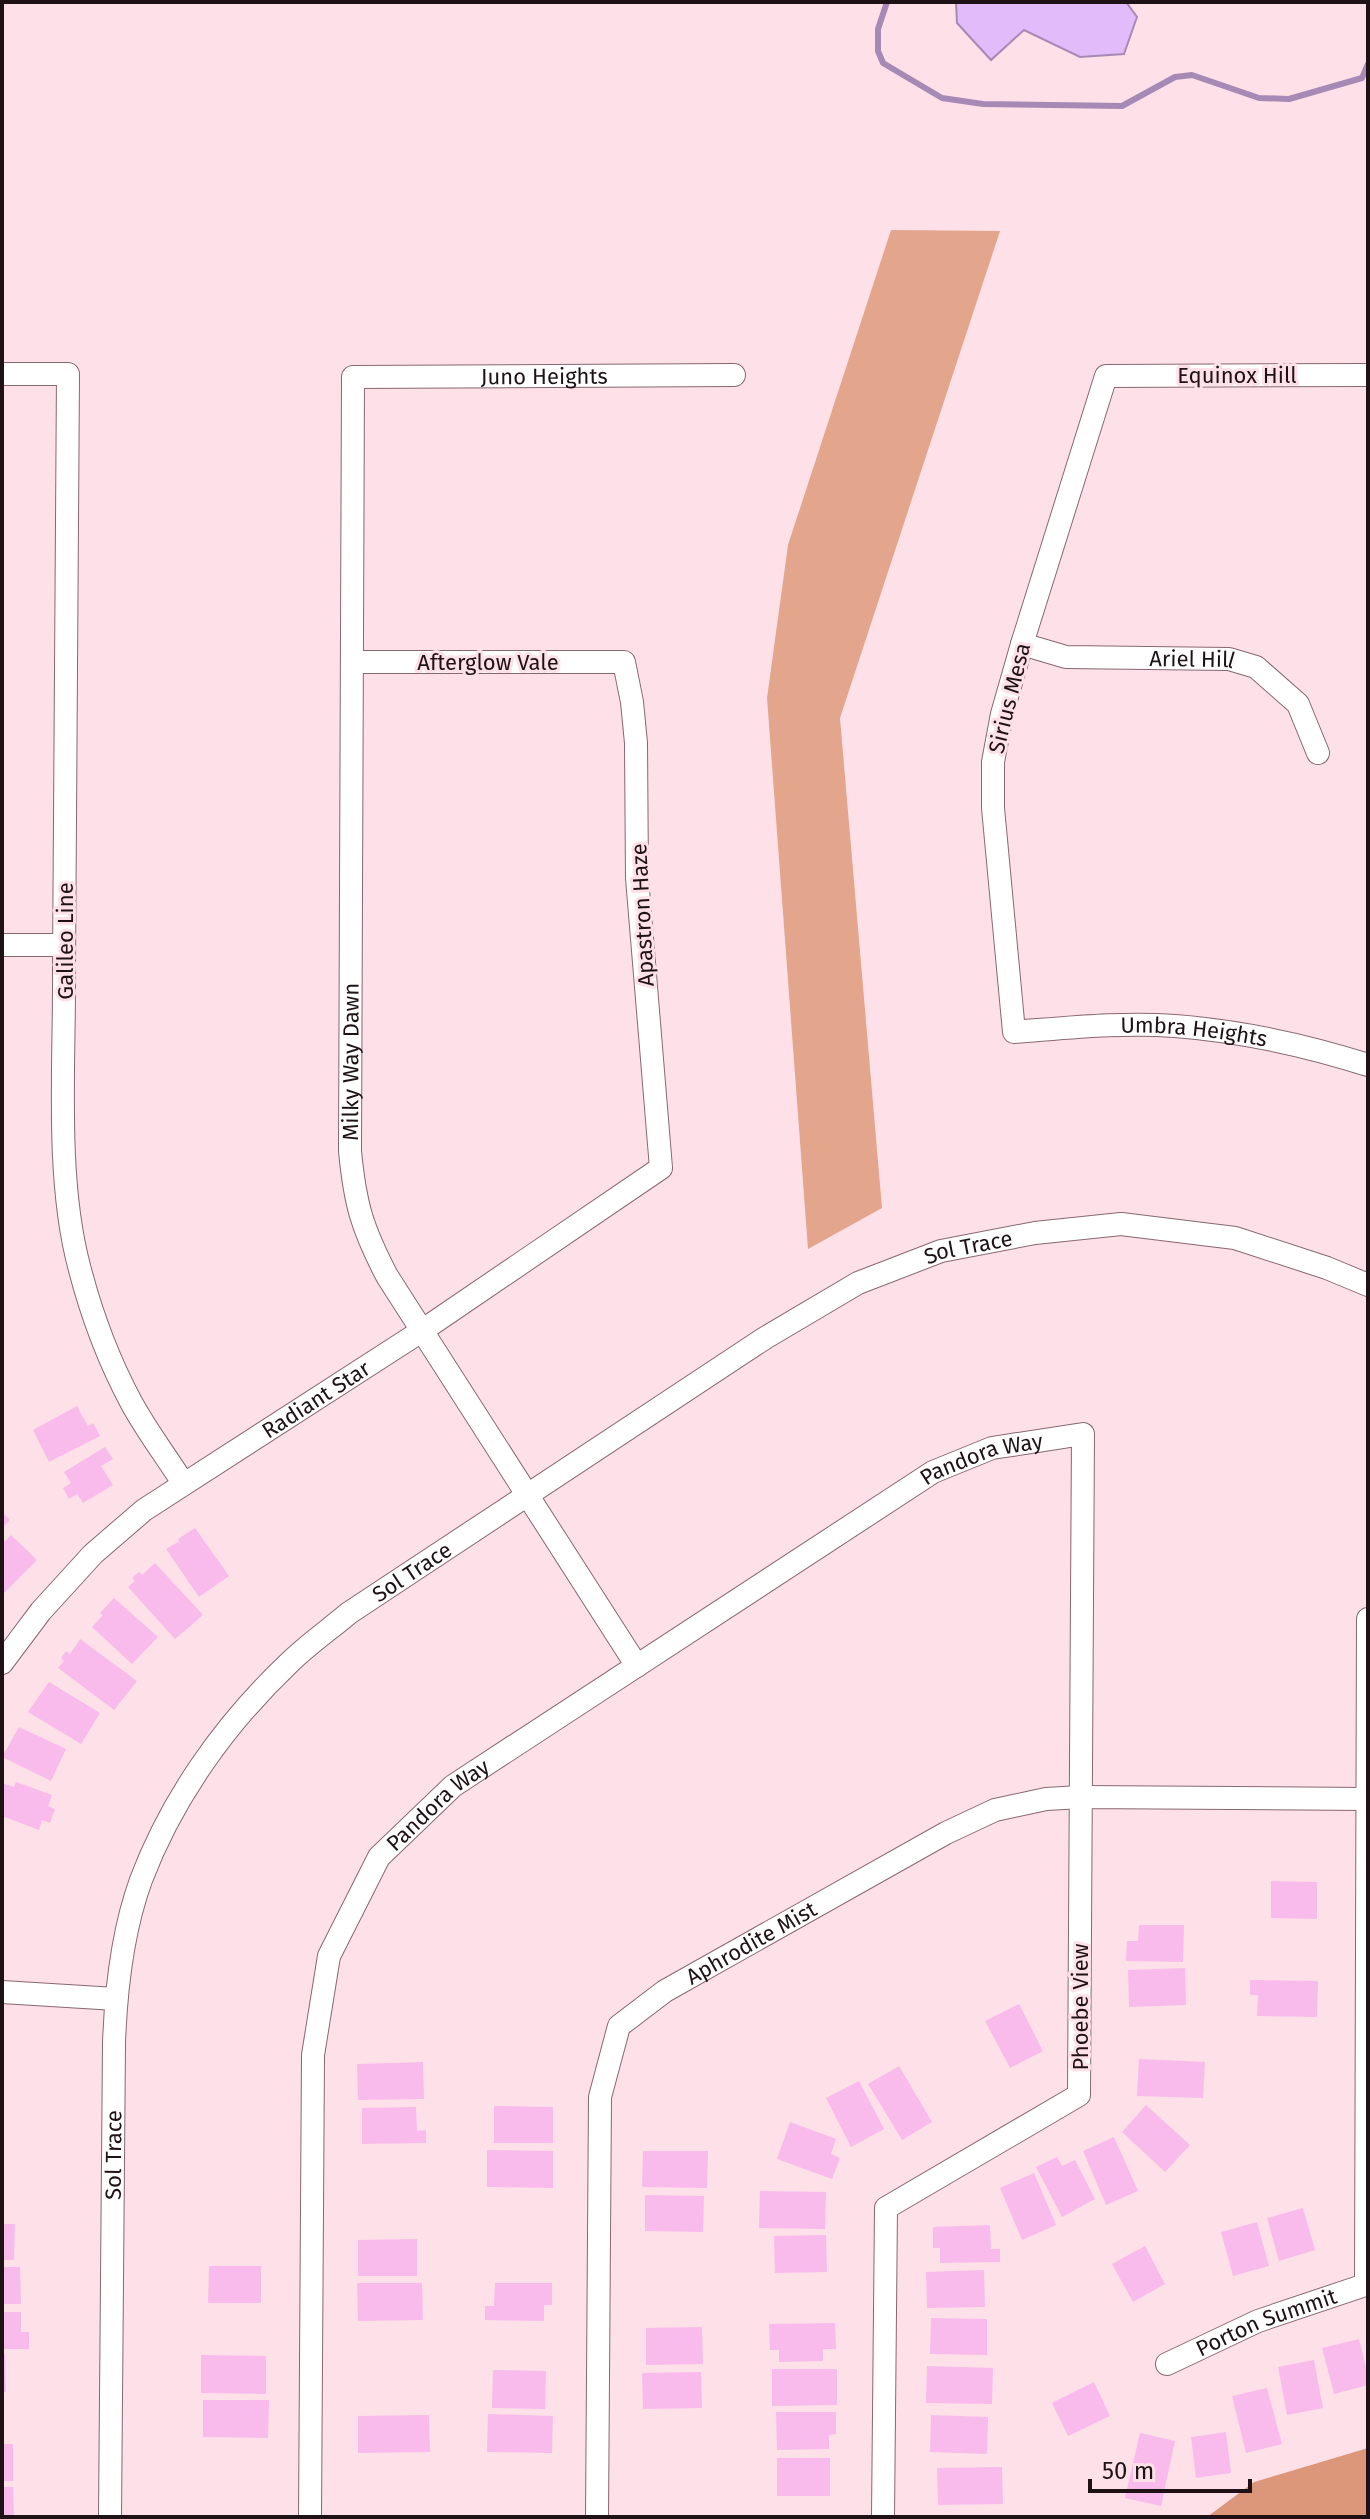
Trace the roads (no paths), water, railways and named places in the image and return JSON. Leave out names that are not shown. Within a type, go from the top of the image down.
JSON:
[{"type":"street","name":"Galileo Line","points":[[2,374],[68,374],[64,945],[65,1169],[69,1216],[78,1264],[111,1360],[131,1403],[183,1483]]},
{"type":"street","name":"Juno Heights","points":[[353,377],[734,375]]},
{"type":"street","name":"Equinox Hill","points":[[1106,376],[1368,375]]},
{"type":"street","name":"Sirius Mesa","points":[[1014,1032],[993,808],[993,762],[1002,714],[1022,644],[1106,376]]},
{"type":"street","name":"Milky Way Dawn","points":[[353,377],[350,1151],[354,1187],[367,1236],[387,1276],[637,1666]]},
{"type":"street","name":"Ariel Hill","points":[[1022,644],[1066,657],[1229,659],[1256,667],[1298,704],[1318,753]]},
{"type":"street","name":"Afterglow Vale","points":[[352,662],[624,662]]},
{"type":"street","name":"Apastron Haze","points":[[624,662],[636,743],[637,878],[661,1168]]},
{"type":"street","points":[[2,945],[64,945]]},
{"type":"street","name":"Umbra Heights","points":[[1014,1032],[1112,1025],[1173,1026],[1301,1046],[1368,1065]]},
{"type":"street","name":"Radiant Star","points":[[2,1663],[41,1611],[93,1554],[144,1510],[423,1330],[661,1168]]},
{"type":"street","name":"Sol Trace","points":[[110,2517],[116,1999],[124,1944],[141,1881],[172,1813],[200,1766],[243,1710],[289,1662],[349,1613],[765,1338],[858,1283],[941,1251],[1035,1233],[1121,1224],[1235,1238],[1368,1285]]},
{"type":"street","name":"Pandora Way","points":[[310,2517],[313,2055],[329,1956],[379,1857],[453,1786],[933,1472],[992,1448],[1083,1434]]},
{"type":"street","name":"Phoebe View","points":[[883,2517],[886,2208],[1079,2095],[1083,1434]]},
{"type":"street","points":[[1367,2284],[1368,1619]]},
{"type":"street","name":"Aphrodite Mist","points":[[597,2517],[600,2097],[619,2026],[665,1991],[946,1833],[995,1810],[1046,1799],[1081,1797],[1366,1799]]},
{"type":"street","points":[[2,1992],[116,1999]]},
{"type":"street","name":"Porton Summit","points":[[1167,2364],[1258,2321],[1367,2284]]},
{"type":"waterway","points":[[887,2],[878,29],[878,51],[883,63],[942,98],[983,104],[1122,106],[1175,77],[1192,75],[1259,98],[1289,99],[1362,78],[1368,64]]}]
